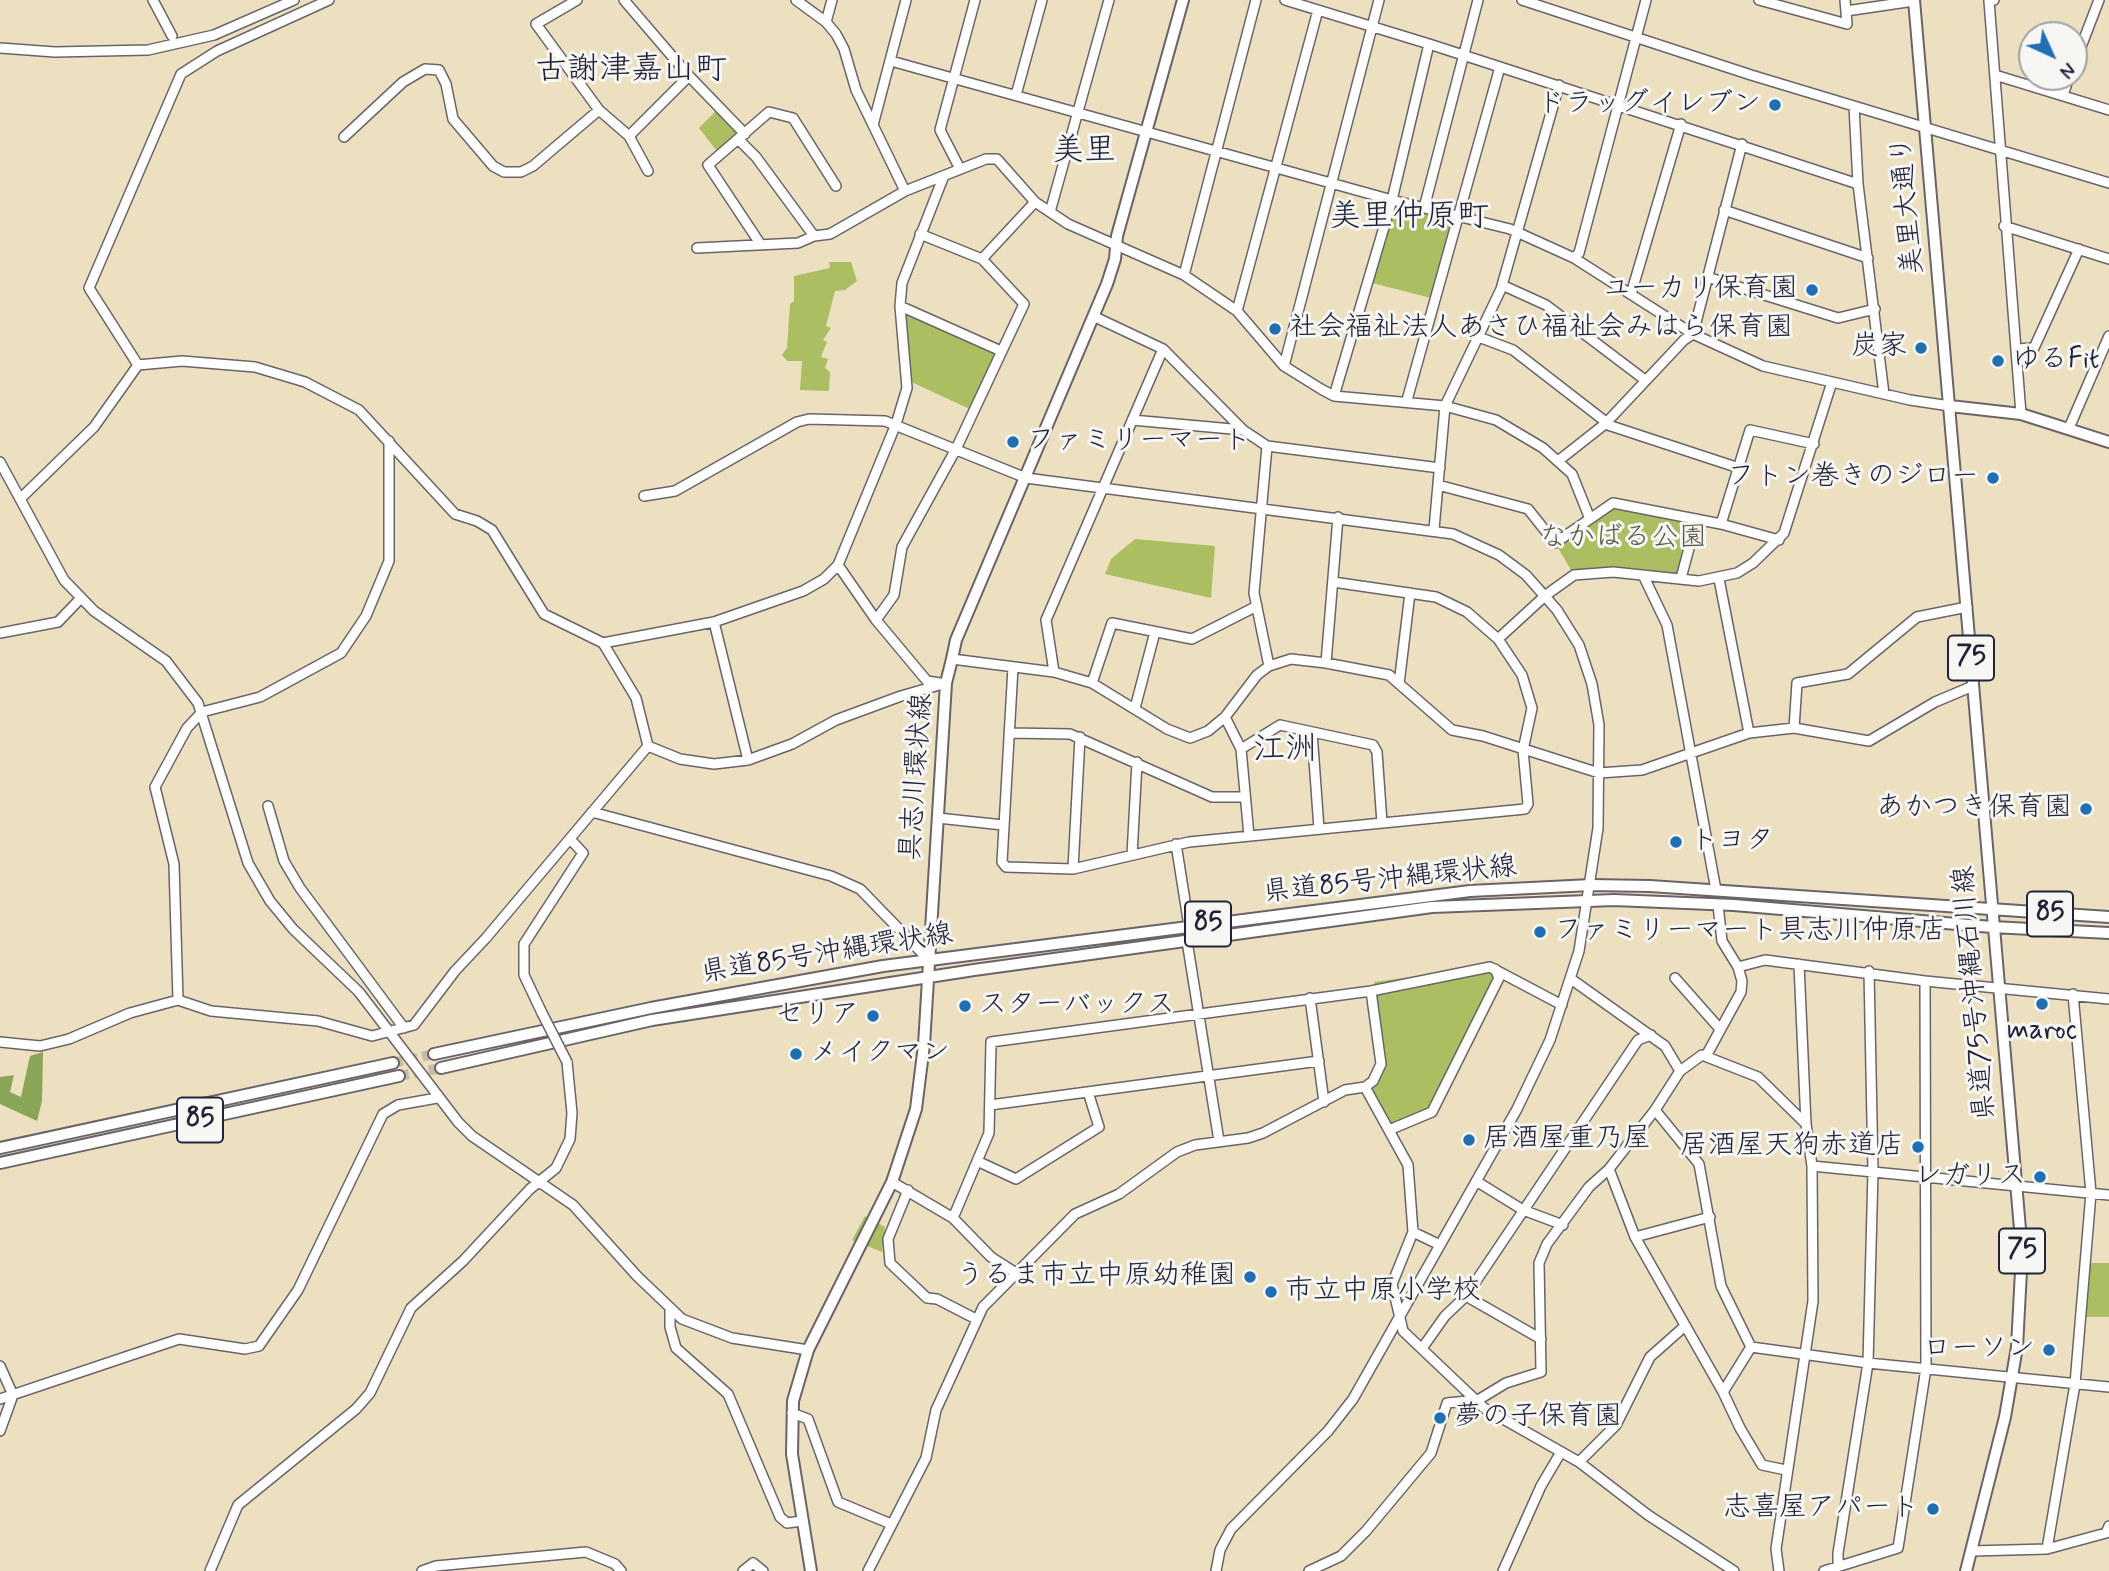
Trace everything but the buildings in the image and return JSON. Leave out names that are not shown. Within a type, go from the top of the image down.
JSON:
[{"type":"main road","name":"具志川環状線","points":[[811,1571],[792,1454],[792,1413],[799,1374],[808,1350],[892,1182],[916,1109],[924,1045],[946,683],[956,640],[1095,317],[1117,246],[1117,236],[1183,0]]},
{"type":"main road","name":"美里大通り","points":[[1914,1],[1950,406]]},
{"type":"main road","points":[[1950,406],[2021,414],[2109,442]]},
{"type":"main road","name":"県道75号沖縄石川線","points":[[1950,406],[1992,927],[2000,986],[2022,1283],[2017,1347],[2005,1417],[1966,1571]]},
{"type":"main road","name":"県道85号沖縄環状線","points":[[434,1054],[651,1008],[929,960],[1470,891],[1591,885],[1716,890],[2109,917]]},
{"type":"main road","name":"県道85号沖縄環状線","points":[[440,1068],[652,1020],[928,978],[1432,908],[1588,901],[1718,905],[1992,927],[2109,933]]},
{"type":"main road","name":"85","points":[[0,1148],[393,1063]]},
{"type":"main road","name":"85","points":[[0,1163],[399,1076]]},
{"type":"street","points":[[153,0],[172,36]]},
{"type":"street","points":[[0,48],[149,50],[201,38],[254,20],[294,0]]},
{"type":"street","points":[[138,365],[89,288],[181,74],[217,51],[329,0]]},
{"type":"street","points":[[577,0],[536,24],[599,110],[629,136],[648,171]]},
{"type":"street","points":[[624,0],[742,137],[814,236]]},
{"type":"street","points":[[796,0],[826,22],[844,49],[856,90],[905,191]]},
{"type":"street","points":[[826,22],[832,0]]},
{"type":"street","points":[[873,125],[906,0]]},
{"type":"street","points":[[960,169],[940,130],[975,0]]},
{"type":"street","points":[[1016,95],[1042,0]]},
{"type":"street","points":[[1050,212],[1109,0]]},
{"type":"street","points":[[1184,275],[1256,0]]},
{"type":"street","points":[[1285,0],[1466,54],[1858,184]]},
{"type":"street","points":[[1284,366],[1334,183],[1379,0]]},
{"type":"street","points":[[1424,208],[1478,0]]},
{"type":"street","points":[[1522,0],[1854,106],[2109,183]]},
{"type":"street","points":[[1574,258],[1579,253],[1646,0]]},
{"type":"street","points":[[1759,0],[1779,3],[1847,24],[1845,0]]},
{"type":"street","points":[[1994,0],[1989,1],[2004,226],[2021,414]]},
{"type":"street","points":[[2088,29],[2099,0]]},
{"type":"street","points":[[1846,11],[1914,1]]},
{"type":"street","points":[[1237,311],[1278,167],[1318,10]]},
{"type":"street","points":[[1334,396],[1392,200],[1429,44]]},
{"type":"street","points":[[891,61],[1518,233],[1574,258],[1693,334],[1763,366],[1950,406]]},
{"type":"street","points":[[1407,400],[1500,67]]},
{"type":"street","points":[[344,137],[403,82],[425,69],[439,70],[450,98],[453,119],[493,166],[504,172],[521,172],[533,166],[599,110]]},
{"type":"street","points":[[1995,75],[2109,110]]},
{"type":"street","points":[[629,136],[689,76]]},
{"type":"street","points":[[1434,529],[1445,406],[1502,285],[1559,85]]},
{"type":"street","points":[[1854,106],[1858,184],[1884,394]]},
{"type":"street","points":[[761,245],[708,165],[769,112],[793,118],[836,186]]},
{"type":"street","points":[[1631,294],[1681,124]]},
{"type":"street","points":[[1558,461],[1605,423],[1693,334],[1742,145]]},
{"type":"street","points":[[697,248],[798,243],[814,236],[830,234],[905,191],[986,159],[997,159],[1035,202],[1068,224],[1184,275],[1237,311],[1284,366],[1334,396],[1407,400],[1445,406],[1496,420],[1543,448],[1572,474],[1590,519]]},
{"type":"street","points":[[603,643],[714,622],[803,591],[824,579],[838,565],[896,424],[907,380],[900,306],[902,283],[943,178]]},
{"type":"street","points":[[982,259],[1035,202]]},
{"type":"street","points":[[1724,210],[1868,258]]},
{"type":"street","points":[[2004,226],[2109,259]]},
{"type":"street","points":[[876,620],[894,595],[902,547],[956,449],[1024,304],[982,259],[920,234]]},
{"type":"street","points":[[2017,349],[2034,348],[2079,249]]},
{"type":"street","points":[[1707,277],[1838,318],[1875,309]]},
{"type":"street","points":[[1502,285],[1546,305],[1645,380]]},
{"type":"street","points":[[900,306],[1001,351]]},
{"type":"street","points":[[1095,317],[1163,349],[1244,430],[1267,446],[1440,468]]},
{"type":"street","points":[[1476,336],[1513,350],[1605,423],[1740,468]]},
{"type":"street","points":[[2069,428],[2109,336]]},
{"type":"street","points":[[1054,671],[1046,620],[1163,349]]},
{"type":"street","points":[[138,365],[228,362],[305,382],[359,410],[455,514],[477,521],[492,530],[544,614],[603,643],[636,698],[648,747]]},
{"type":"street","points":[[20,499],[94,426],[138,365]]},
{"type":"street","points":[[1498,639],[1546,595],[1574,575],[1613,572],[1719,579],[1753,563],[1779,540],[1814,444],[1832,382]]},
{"type":"street","points":[[644,496],[675,491],[797,422],[809,419],[896,424],[1026,478],[1434,529],[1469,540],[1499,555],[1546,595],[1570,628],[1587,664],[1597,705],[1598,828],[1588,901],[1571,979],[1562,1005],[1537,1071],[1401,1316],[1342,1415],[1231,1529],[1220,1550],[1216,1571]]},
{"type":"street","points":[[1132,420],[1244,430]]},
{"type":"street","points":[[1721,524],[1750,430],[1814,444]]},
{"type":"street","points":[[178,1000],[174,864],[155,787],[187,728],[202,712],[260,697],[341,653],[366,616],[389,561],[389,441]]},
{"type":"street","points":[[1267,446],[1264,508],[1254,593],[1269,666]]},
{"type":"street","points":[[0,462],[51,560],[80,599],[166,661],[185,682],[202,712],[248,863],[257,882],[293,929],[359,992],[437,1098],[472,1136],[541,1180],[573,1205],[670,1310],[682,1319],[732,1338],[808,1350]]},
{"type":"street","points":[[1438,485],[1528,509],[1555,543],[1613,503],[1721,524],[1779,540]]},
{"type":"street","points":[[1326,663],[1338,517]]},
{"type":"street","points":[[1681,578],[1697,519]]},
{"type":"street","points":[[838,565],[876,620],[927,681],[946,683]]},
{"type":"street","points":[[1643,575],[1667,625],[1716,890]]},
{"type":"street","points":[[1719,579],[1749,733]]},
{"type":"street","points":[[1013,667],[1003,825],[1002,862],[1006,867],[1073,869],[1176,844],[1525,809],[1528,804],[1523,750],[1532,708],[1522,675],[1498,639],[1467,612],[1452,604],[1410,593],[1333,582]]},
{"type":"street","points":[[1399,684],[1410,593]]},
{"type":"street","points":[[0,633],[58,622],[80,599]]},
{"type":"street","points":[[1092,683],[1112,623],[1192,639],[1256,606]]},
{"type":"street","points":[[1794,728],[1797,683],[1848,674],[1917,617],[1967,607]]},
{"type":"street","points":[[714,622],[748,760]]},
{"type":"street","points":[[1135,708],[1155,632]]},
{"type":"street","points":[[952,659],[1054,671],[1092,683],[1167,729],[1190,738],[1208,731],[1224,717],[1257,675],[1269,666],[1291,659],[1326,663],[1389,675],[1452,730],[1483,736],[1599,773],[1642,771],[1692,751],[1749,733],[1794,728],[1869,741],[1935,702],[1973,686]]},
{"type":"street","points":[[648,747],[680,759],[714,764],[748,760],[792,744],[836,720],[946,683]]},
{"type":"street","points":[[1224,717],[1241,749],[1243,797],[1249,836]]},
{"type":"street","points":[[1241,749],[1280,725],[1373,745],[1377,752],[1382,823]]},
{"type":"street","points":[[1312,732],[1319,829]]},
{"type":"street","points":[[1009,733],[1070,734],[1212,797],[1243,797]]},
{"type":"street","points":[[1073,869],[1080,737]]},
{"type":"street","points":[[0,1042],[40,1046],[69,1039],[130,1013],[178,1000],[211,1011],[242,1016],[318,1021],[372,1036],[414,1025],[454,971],[648,747]]},
{"type":"street","points":[[1132,855],[1137,762]]},
{"type":"street","points":[[268,806],[284,861],[300,888],[404,1028]]},
{"type":"street","points":[[592,812],[831,876],[860,889],[929,960]]},
{"type":"street","points":[[938,818],[1003,825]]},
{"type":"street","points":[[210,1571],[238,1505],[356,1409],[370,1393],[411,1308],[556,1168],[570,1139],[572,1113],[567,1062],[524,975],[524,944],[583,853],[570,839]]},
{"type":"street","points":[[1176,844],[1189,926]]},
{"type":"street","points":[[1706,1056],[1741,992],[1742,981],[1738,967],[1722,941],[1718,905]]},
{"type":"street","points":[[1187,941],[1219,1141]]},
{"type":"street","points":[[1738,967],[1765,960],[1869,971],[1925,981],[2000,986],[2109,999]]},
{"type":"street","points":[[1779,1571],[1776,1549],[1803,1352],[1813,1301],[1812,1167],[1806,1124],[1799,964]]},
{"type":"street","points":[[953,1218],[989,1133],[991,1042],[1371,990],[1490,967],[1562,1005]]},
{"type":"street","points":[[1390,1129],[1432,1112],[1499,978],[1495,969]]},
{"type":"street","points":[[1838,1566],[1868,1363],[1873,1171],[1869,971]]},
{"type":"street","points":[[1675,978],[1720,1029]]},
{"type":"street","points":[[1571,979],[1665,1046],[1680,1071]]},
{"type":"street","points":[[1824,1571],[1898,1548],[1926,1368],[1925,981]]},
{"type":"street","points":[[868,1571],[926,1458],[936,1410],[983,1307],[1075,1214],[1119,1194],[1177,1152],[1263,1133],[1345,1090],[1365,1087],[1373,1081],[1381,1064],[1371,990]]},
{"type":"street","points":[[2047,1549],[2075,1384],[2091,1193],[2073,994]]},
{"type":"street","points":[[1310,998],[1324,1102]]},
{"type":"street","points":[[1423,1348],[1445,1316],[1466,1296],[1638,1040],[1651,1035]]},
{"type":"street","points":[[1309,1571],[1341,1556],[1367,1531],[1431,1453],[1447,1403],[1478,1400],[1506,1383],[1541,1372],[1539,1264],[1546,1244],[1563,1225],[1589,1186],[1609,1169],[1655,1110],[1680,1071],[1702,1055],[1758,1077],[1806,1124]]},
{"type":"street","points":[[990,1105],[1319,1061]]},
{"type":"street","points":[[1365,1087],[1409,1166],[1413,1233],[1392,1284],[1403,1331],[1484,1408],[1578,1462],[1648,1515],[1734,1571]]},
{"type":"street","points":[[977,1161],[1016,1179],[1100,1127],[1088,1092]]},
{"type":"street","points":[[0,1399],[178,1339],[245,1349],[258,1346],[298,1290],[383,1114],[398,1105],[437,1098]]},
{"type":"street","points":[[1655,1110],[1699,1164],[1721,1286],[1751,1347]]},
{"type":"street","points":[[1812,1167],[2109,1195]]},
{"type":"street","points":[[1609,1169],[1636,1237],[1762,1465],[1786,1470]]},
{"type":"street","points":[[1476,1181],[1523,1210],[1563,1225]]},
{"type":"street","points":[[892,1182],[953,1218],[991,1257],[1016,1273]]},
{"type":"street","points":[[908,1190],[888,1239],[890,1263],[927,1298],[937,1299],[976,1319]]},
{"type":"street","points":[[1636,1237],[1710,1217]]},
{"type":"street","points":[[1413,1233],[1440,1245]]},
{"type":"street","points":[[1466,1296],[1541,1339]]},
{"type":"street","points":[[670,1310],[670,1328],[676,1348],[728,1394],[780,1517],[787,1523],[802,1521]]},
{"type":"street","points":[[1578,1462],[1616,1424],[1650,1357],[1685,1326]]},
{"type":"street","points":[[1751,1347],[1868,1363],[2109,1387]]},
{"type":"street","points":[[1723,1392],[1751,1347]]},
{"type":"street","points":[[0,1366],[13,1395],[0,1431]]},
{"type":"street","points":[[792,1413],[808,1419],[838,1502],[891,1524]]},
{"type":"street","points":[[1503,1571],[1541,1486],[1561,1452]]},
{"type":"street","points":[[1972,1551],[2047,1549],[2108,1532]]},
{"type":"street","points":[[422,1571],[436,1566],[586,1552],[615,1564],[621,1571]]},
{"type":"street","points":[[743,1571],[753,1563],[763,1571]]},
{"type":"green space","points":[[719,108],[745,135],[720,155],[699,128]]},
{"type":"green space","points":[[1392,200],[1457,217],[1435,299],[1368,282]]},
{"type":"green space","points":[[829,262],[851,262],[857,281],[845,290],[835,291],[826,326],[831,328],[823,340],[827,342],[821,357],[828,359],[825,368],[830,372],[829,391],[800,390],[802,361],[787,361],[782,355],[787,348],[790,304],[794,301],[794,276],[830,268]]},
{"type":"green space","points":[[900,306],[1001,351],[974,411],[907,380]]},
{"type":"green space","name":"なかばる公園","points":[[1613,503],[1697,519],[1681,578],[1574,575],[1555,543]]},
{"type":"green space","points":[[1135,539],[1215,546],[1211,598],[1105,574],[1111,559]]},
{"type":"green space","points":[[1488,966],[1499,978],[1430,1113],[1389,1129],[1365,1087],[1380,1063],[1374,982]]},
{"type":"green space","points":[[43,1052],[42,1101],[37,1121],[0,1104],[0,1077],[14,1075],[10,1092],[21,1097],[30,1056]]},
{"type":"green space","points":[[865,1216],[885,1227],[882,1252],[852,1240]]},
{"type":"green space","points":[[2086,1263],[2109,1263],[2109,1317],[2082,1317]]},
{"type":"tunnel","points":[[393,1063],[434,1054]]},
{"type":"tunnel","points":[[399,1076],[441,1068]]},
{"type":"place","name":"ドラッグイレブン","points":[[1775,105]]},
{"type":"place","name":"ユーカリ保育園","points":[[1812,290]]},
{"type":"place","name":"社会福祉法人あさひ福祉会みはら保育園","points":[[1275,329]]},
{"type":"place","name":"炭家","points":[[1921,348]]},
{"type":"place","name":"ゆるFit","points":[[1998,361]]},
{"type":"place","name":"ファミリーマート","points":[[1013,442]]},
{"type":"place","name":"フトン巻きのジロー","points":[[1993,478]]},
{"type":"place","name":"あかつき保育園","points":[[2086,809]]},
{"type":"place","name":"トヨタ","points":[[1676,842]]},
{"type":"place","name":"ファミリーマート具志川仲原店","points":[[1540,932]]},
{"type":"place","name":"maroc","points":[[2042,1004]]},
{"type":"place","name":"スターバックス","points":[[965,1006]]},
{"type":"place","name":"セリア","points":[[873,1016]]},
{"type":"place","name":"メイクマン","points":[[796,1054]]},
{"type":"place","name":"居酒屋重乃屋","points":[[1469,1140]]},
{"type":"place","name":"居酒屋天狗赤道店","points":[[1918,1147]]},
{"type":"place","name":"レガリス","points":[[2040,1177]]},
{"type":"place","name":"うるま市立中原幼稚園","points":[[1250,1277]]},
{"type":"place","name":"市立中原小学校","points":[[1271,1292]]},
{"type":"place","name":"ローソン","points":[[2049,1350]]},
{"type":"place","name":"夢の子保育園","points":[[1440,1418]]},
{"type":"place","name":"志喜屋アパート","points":[[1933,1509]]},
{"type":"district","name":"古謝津嘉山町","points":[[631,71]]},
{"type":"district","name":"美里","points":[[1084,152]]},
{"type":"district","name":"美里仲原町","points":[[1409,218]]},
{"type":"district","name":"江洲","points":[[1285,751]]}]
